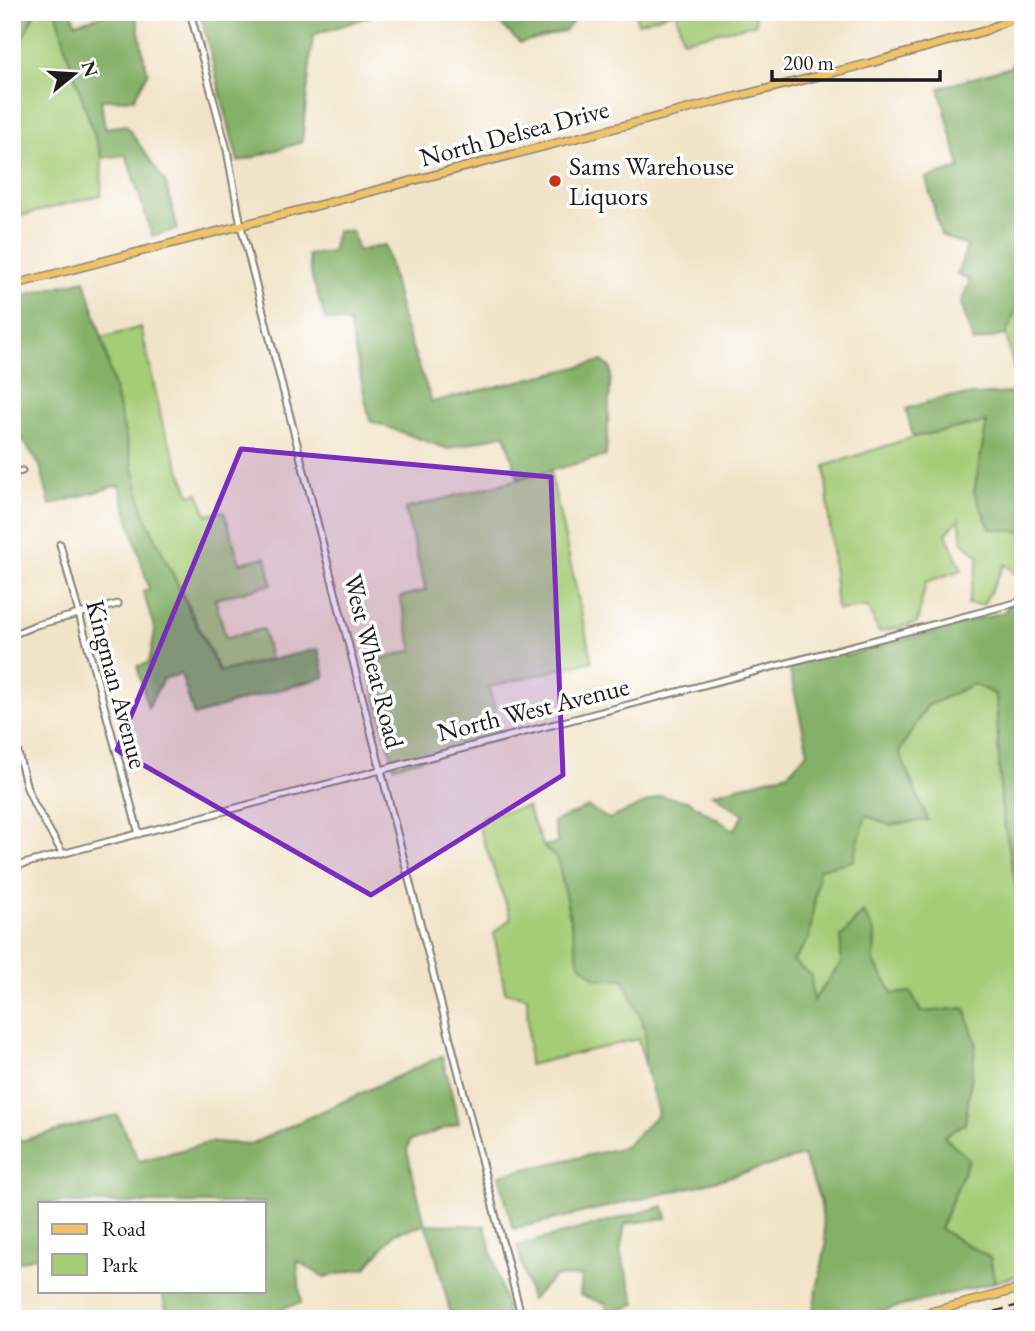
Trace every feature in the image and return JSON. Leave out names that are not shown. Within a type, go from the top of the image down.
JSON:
[{"type":"main road","name":"North Delsea Drive","points":[[12,285],[867,64],[984,31],[1023,14]]},
{"type":"main road","points":[[903,1319],[1023,1288]]},
{"type":"main road","points":[[1005,1319],[1023,1314]]},
{"type":"street","name":"West Wheat Road","points":[[190,12],[227,150],[241,226],[522,1319]]},
{"type":"street","points":[[12,473],[22,471]]},
{"type":"street","name":"Kingman Avenue","points":[[60,544],[139,834]]},
{"type":"street","name":"North West Avenue","points":[[12,867],[1023,601]]},
{"type":"street","points":[[12,635],[36,625],[118,604]]},
{"type":"street","points":[[12,730],[27,788],[63,854]]},
{"type":"highlighted area","points":[[241,449],[551,477],[563,775],[371,895],[117,750]]},
{"type":"green space","points":[[12,12],[35,12],[21,42],[12,46]]},
{"type":"green space","points":[[35,12],[57,12],[67,53],[102,158],[101,195],[20,216],[12,191],[12,46],[21,42]]},
{"type":"green space","points":[[57,12],[72,12],[75,23],[116,12],[135,12],[148,73],[134,99],[101,100],[105,128],[126,125],[165,182],[178,229],[152,236],[126,155],[102,158],[67,53]]},
{"type":"green space","points":[[200,12],[234,12],[236,20],[266,12],[384,12],[313,35],[302,142],[238,162]]},
{"type":"green space","points":[[488,12],[614,12],[614,16],[577,17],[565,31],[520,43]]},
{"type":"green space","points":[[635,12],[674,12],[638,23]]},
{"type":"green space","points":[[676,12],[754,12],[756,24],[683,40]]},
{"type":"green space","points":[[1023,47],[1023,291],[1006,335],[973,342],[961,303],[970,280],[957,275],[967,246],[941,235],[926,178],[960,168],[939,88],[1010,67]]},
{"type":"green space","points":[[337,231],[352,231],[358,251],[385,245],[404,325],[432,402],[602,361],[611,369],[606,456],[518,479],[505,434],[448,449],[370,421],[349,323],[326,320],[312,278],[308,255],[332,252]]},
{"type":"green space","points":[[85,280],[102,338],[144,514],[219,672],[318,649],[325,677],[194,716],[181,674],[163,679],[148,708],[137,666],[149,663],[155,631],[143,591],[149,589],[119,485],[50,505],[40,466],[17,431],[12,432],[12,298]]},
{"type":"green space","points":[[1023,291],[1023,392],[1020,394],[1006,335]]},
{"type":"green space","points":[[141,327],[163,426],[190,495],[198,493],[207,515],[224,511],[240,563],[266,557],[272,584],[215,599],[226,638],[263,629],[270,660],[220,672],[144,514],[102,338]]},
{"type":"green space","points":[[1023,392],[1023,532],[990,528],[974,492],[987,422],[913,437],[906,409],[944,397]]},
{"type":"green space","points":[[987,422],[974,492],[990,528],[1023,532],[1023,581],[1005,564],[983,605],[968,604],[979,557],[963,542],[959,519],[946,534],[962,570],[926,582],[917,623],[879,632],[867,607],[837,610],[825,466],[913,437]]},
{"type":"green space","points":[[550,471],[592,661],[489,687],[502,738],[394,766],[367,663],[413,650],[400,597],[426,590],[405,509]]},
{"type":"green space","points":[[1023,583],[1023,738],[1019,741],[1014,784],[1023,820],[1023,896],[1016,888],[1001,804],[996,695],[973,684],[927,706],[899,752],[928,820],[889,825],[866,815],[853,861],[819,869],[809,939],[793,961],[811,975],[813,1001],[841,963],[841,937],[863,912],[875,933],[874,962],[893,994],[911,992],[921,1012],[965,1008],[976,1043],[965,1124],[944,1136],[969,1159],[940,1229],[990,1258],[995,1282],[852,1319],[811,1319],[826,1245],[820,1200],[803,1156],[700,1185],[513,1229],[499,1175],[625,1147],[658,1114],[645,1064],[645,1028],[624,979],[597,979],[579,963],[558,860],[543,846],[558,843],[553,822],[588,807],[609,819],[661,796],[688,801],[734,830],[744,815],[713,794],[788,773],[808,752],[788,663],[840,650],[846,656],[1004,612]]},
{"type":"green space","points":[[973,684],[996,695],[1001,804],[1016,888],[1023,896],[1023,1274],[995,1282],[990,1258],[940,1229],[969,1159],[943,1136],[921,1012],[893,994],[874,962],[875,933],[841,937],[841,963],[812,1002],[793,962],[809,938],[819,869],[866,815],[927,706]]},
{"type":"green space","points":[[527,807],[543,846],[558,860],[579,963],[597,979],[624,979],[645,1028],[645,1064],[638,1039],[529,1065],[527,997],[505,992],[494,933],[511,918],[479,828],[483,816]]},
{"type":"green space","points":[[442,1056],[459,1123],[410,1141],[407,1151],[425,1224],[485,1226],[509,1319],[452,1319],[433,1245],[425,1225],[395,1233],[366,1268],[324,1277],[297,1261],[301,1303],[282,1308],[284,1319],[169,1319],[161,1292],[266,1292],[266,1202],[38,1202],[38,1256],[12,1264],[12,1143],[117,1115],[139,1161],[212,1142],[251,1144]]},
{"type":"green space","points":[[664,1206],[667,1218],[625,1224],[620,1252],[636,1304],[611,1313],[612,1319],[605,1319],[607,1304],[580,1295],[582,1276],[554,1277],[531,1300],[517,1246]]},
{"type":"railway","points":[[966,1319],[1023,1304]]},
{"type":"place","name":"Sams Warehouse Liquors","points":[[555,181]]}]
